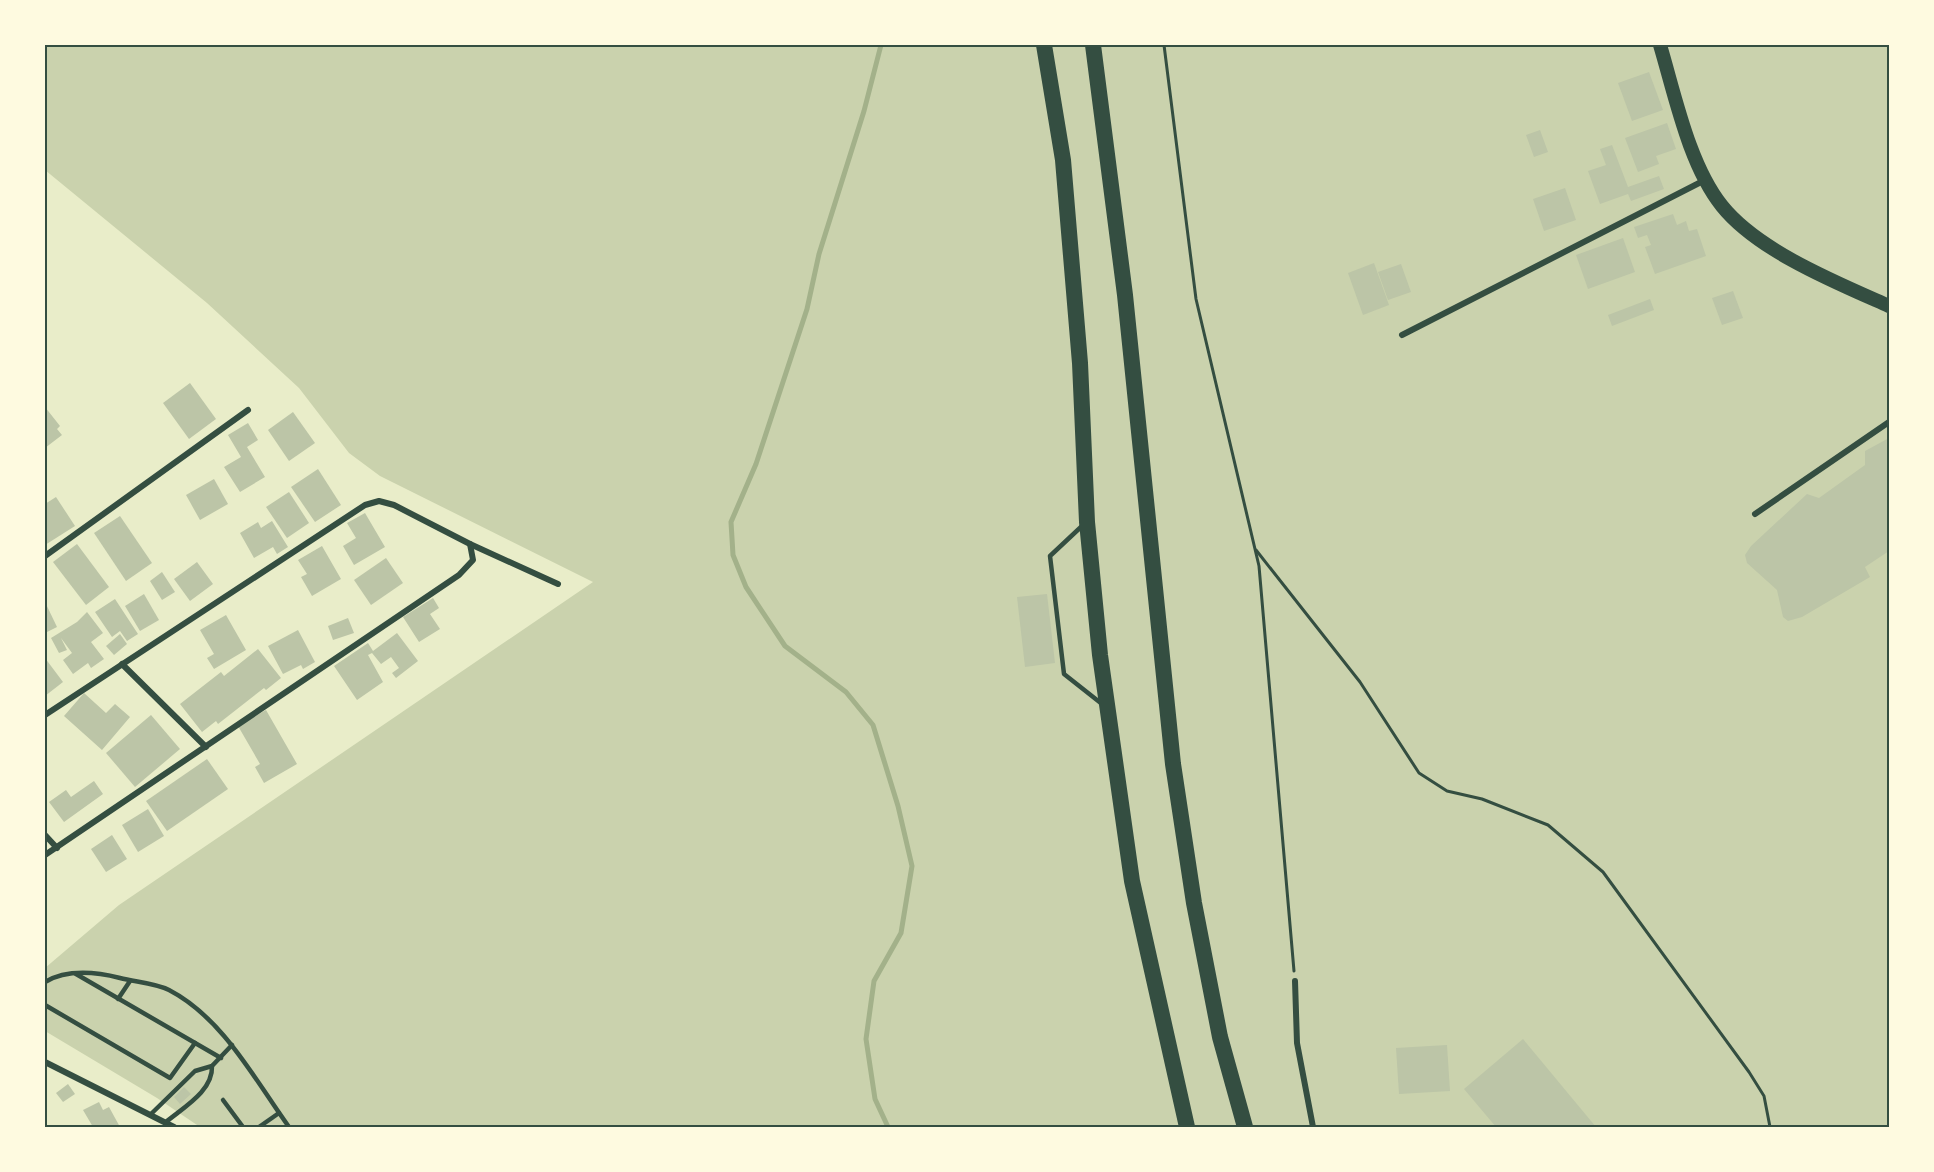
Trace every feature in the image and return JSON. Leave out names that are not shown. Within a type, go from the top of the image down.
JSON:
[{"type":"highway","points":[[1044,45],[1063,160],[1080,363],[1086,522],[1108,709],[1132,881],[1187,1127]]},
{"type":"highway","points":[[1093,45],[1125,295],[1173,764],[1194,903],[1218,1026],[1245,1127]]},
{"type":"main road","points":[[1660,45],[1698,166],[1722,206],[1756,237],[1817,273],[1889,306]]},
{"type":"street","points":[[1402,335],[1706,180]]},
{"type":"street","points":[[45,556],[248,410]]},
{"type":"street","points":[[1755,514],[1889,422]]},
{"type":"street","points":[[45,715],[365,505],[379,501],[394,505],[470,544],[558,584]]},
{"type":"street","points":[[45,855],[459,575],[474,560],[470,544]]},
{"type":"street","points":[[122,664],[206,747]]},
{"type":"street","points":[[45,836],[57,848]]},
{"type":"street","points":[[1295,981],[1297,1043],[1313,1127]]},
{"type":"street","points":[[45,1062],[174,1127]]},
{"type":"lane","points":[[1086,522],[1050,556],[1064,674],[1108,709]]},
{"type":"lane","points":[[45,982],[56,975],[99,972],[169,990],[204,1016],[232,1045],[289,1127]]},
{"type":"lane","points":[[76,974],[221,1058]]},
{"type":"lane","points":[[118,999],[130,981]]},
{"type":"lane","points":[[45,1005],[170,1078],[195,1043]]},
{"type":"lane","points":[[151,1114],[195,1071],[212,1066],[232,1045]]},
{"type":"lane","points":[[166,1122],[208,1086],[213,1076],[212,1066]]},
{"type":"lane","points":[[223,1100],[243,1127]]},
{"type":"lane","points":[[259,1127],[279,1113]]},
{"type":"path","points":[[1164,45],[1196,299],[1260,575],[1295,981]]},
{"type":"path","points":[[1255,548],[1360,682],[1419,772],[1447,791],[1482,799],[1548,825],[1603,872],[1749,1072],[1764,1096],[1770,1127]]},
{"type":"green space","points":[[45,45],[1889,45],[1889,1127],[200,1127],[157,1098],[45,1031],[45,968],[119,905],[593,582],[380,476],[349,453],[299,388],[207,303],[45,170]]},
{"type":"building","points":[[1649,72],[1663,110],[1632,121],[1618,83]]},
{"type":"building","points":[[1667,123],[1676,149],[1656,156],[1659,164],[1638,172],[1625,138]]},
{"type":"building","points":[[1540,130],[1548,152],[1534,157],[1526,135]]},
{"type":"building","points":[[1612,145],[1628,187],[1659,176],[1664,189],[1631,201],[1628,194],[1600,204],[1588,171],[1606,165],[1600,149]]},
{"type":"building","points":[[1565,188],[1576,220],[1544,231],[1533,199]]},
{"type":"building","points":[[1673,214],[1677,225],[1686,221],[1689,231],[1697,229],[1706,256],[1655,274],[1645,247],[1651,245],[1647,235],[1638,238],[1634,227]]},
{"type":"building","points":[[1623,238],[1635,272],[1588,289],[1576,255]]},
{"type":"building","points":[[1374,263],[1389,305],[1363,315],[1348,273]]},
{"type":"building","points":[[1401,264],[1411,292],[1388,300],[1378,272]]},
{"type":"building","points":[[1733,291],[1743,318],[1722,325],[1712,298]]},
{"type":"building","points":[[1650,299],[1654,310],[1612,326],[1608,315]]},
{"type":"building","points":[[190,383],[216,419],[189,439],[163,403]]},
{"type":"building","points":[[45,407],[60,426],[57,429],[62,435],[45,448]]},
{"type":"building","points":[[293,412],[315,443],[289,461],[268,430]]},
{"type":"building","points":[[248,423],[258,440],[247,447],[265,477],[240,492],[224,467],[241,457],[228,435]]},
{"type":"building","points":[[1889,438],[1889,551],[1865,567],[1870,577],[1802,617],[1788,621],[1783,617],[1777,590],[1747,563],[1745,555],[1751,546],[1807,494],[1819,498],[1865,465],[1865,451]]},
{"type":"building","points":[[318,469],[341,505],[315,522],[291,487]]},
{"type":"building","points":[[214,479],[228,504],[200,520],[186,495]]},
{"type":"building","points":[[289,492],[309,523],[287,538],[266,507]]},
{"type":"building","points":[[56,497],[75,526],[45,545],[45,504]]},
{"type":"building","points":[[365,513],[385,547],[354,565],[343,546],[356,538],[347,523]]},
{"type":"building","points":[[120,516],[152,563],[126,581],[94,533]]},
{"type":"building","points":[[272,521],[288,547],[277,554],[273,547],[254,558],[240,533],[258,522],[261,528]]},
{"type":"building","points":[[77,544],[109,587],[86,605],[53,562]]},
{"type":"building","points":[[322,546],[341,579],[312,596],[301,577],[307,574],[298,560]]},
{"type":"building","points":[[386,558],[403,583],[371,605],[354,580]]},
{"type":"building","points":[[197,562],[213,584],[190,601],[174,579]]},
{"type":"building","points":[[162,572],[175,592],[162,600],[150,581]]},
{"type":"building","points":[[144,594],[159,620],[140,631],[125,606]]},
{"type":"building","points":[[1047,594],[1055,663],[1025,667],[1017,597]]},
{"type":"building","points":[[433,598],[439,608],[430,614],[440,629],[419,642],[403,617]]},
{"type":"building","points":[[115,599],[138,634],[127,641],[120,631],[112,637],[95,612]]},
{"type":"building","points":[[45,602],[57,627],[45,633]]},
{"type":"building","points":[[87,612],[103,633],[91,642],[104,659],[91,668],[88,663],[73,674],[63,660],[72,653],[61,638],[67,650],[59,653],[51,638],[77,622]]},
{"type":"building","points":[[226,615],[246,650],[214,669],[207,658],[214,654],[200,630]]},
{"type":"building","points":[[348,618],[354,633],[333,640],[328,626]]},
{"type":"building","points":[[298,630],[315,662],[303,669],[301,665],[283,674],[268,646]]},
{"type":"building","points":[[397,633],[418,661],[396,678],[392,673],[399,668],[391,657],[381,664],[372,653],[368,655],[383,682],[357,700],[334,666],[368,643],[373,651]]},
{"type":"building","points":[[120,634],[127,644],[114,655],[106,646]]},
{"type":"building","points":[[258,649],[281,678],[266,690],[264,688],[218,724],[216,721],[202,732],[180,704],[221,672],[224,676]]},
{"type":"building","points":[[45,658],[63,682],[45,696]]},
{"type":"building","points":[[84,693],[106,713],[115,704],[130,717],[102,750],[64,716]]},
{"type":"building","points":[[266,710],[297,764],[264,783],[255,767],[260,764],[238,726]]},
{"type":"building","points":[[151,715],[180,749],[135,787],[106,753]]},
{"type":"building","points":[[207,759],[228,789],[167,831],[146,801]]},
{"type":"building","points":[[94,781],[103,794],[64,822],[49,802],[66,790],[71,797]]},
{"type":"building","points":[[148,809],[164,836],[138,852],[122,825]]},
{"type":"building","points":[[112,835],[127,859],[106,872],[91,849]]},
{"type":"building","points":[[1523,1039],[1596,1127],[1496,1127],[1464,1089]]},
{"type":"building","points":[[1447,1045],[1450,1091],[1399,1094],[1396,1048]]},
{"type":"building","points":[[68,1084],[75,1094],[63,1102],[56,1093]]},
{"type":"building","points":[[184,1087],[191,1094],[180,1104],[174,1097]]},
{"type":"building","points":[[99,1102],[103,1110],[109,1107],[120,1127],[93,1127],[83,1110]]},
{"type":"waterway","points":[[881,45],[864,111],[819,254],[807,309],[756,464],[731,522],[733,555],[746,587],[785,646],[846,692],[873,725],[898,806],[912,866],[901,933],[874,981],[866,1039],[875,1099],[888,1127]]}]
